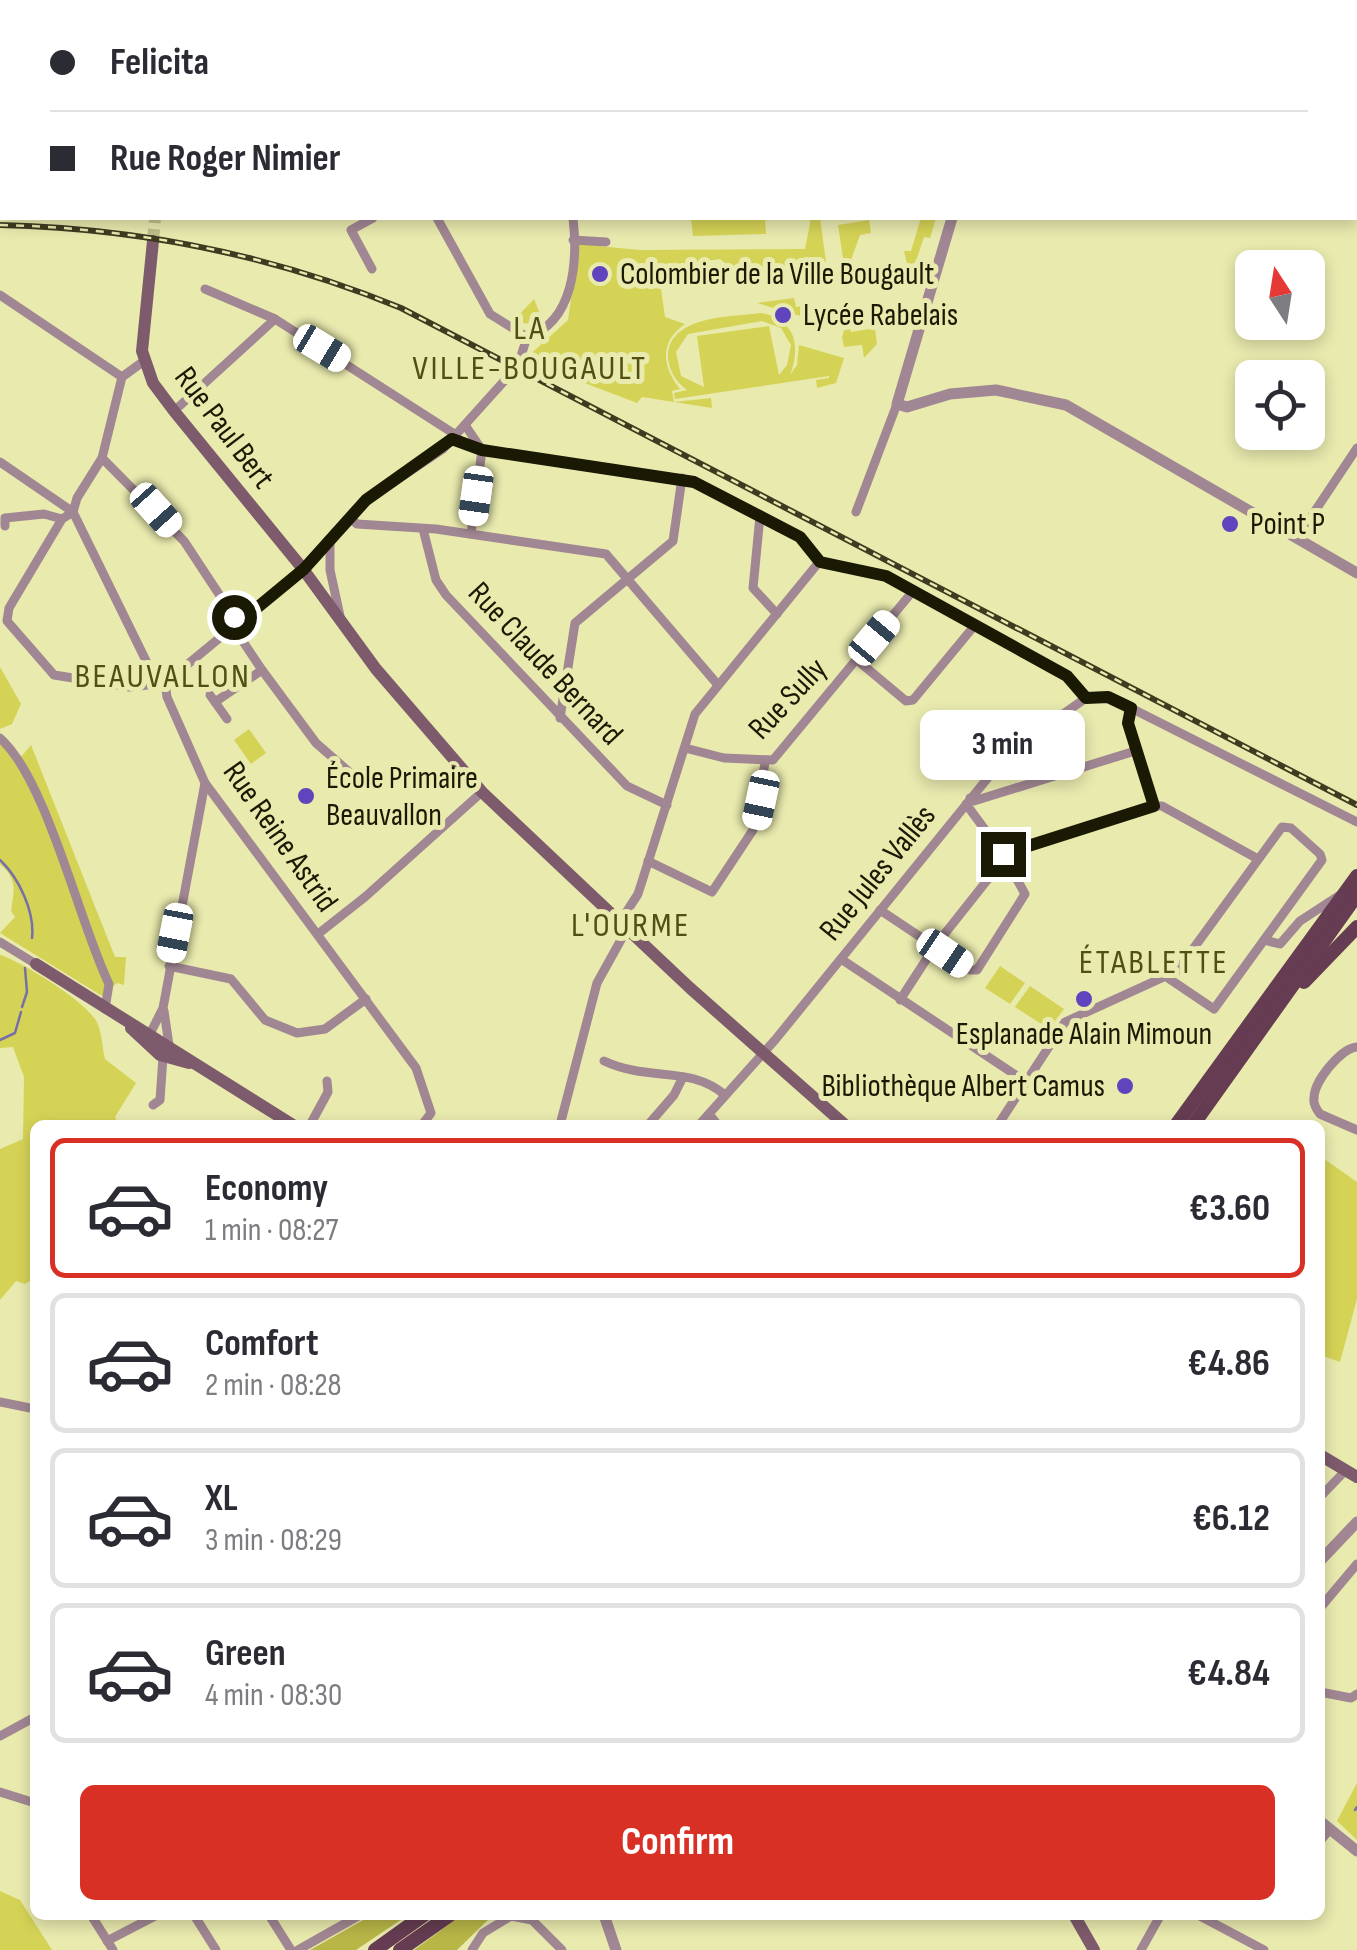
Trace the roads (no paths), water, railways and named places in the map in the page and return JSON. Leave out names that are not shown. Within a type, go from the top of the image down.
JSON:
[{"type":"main road","name":"Rue Paul Bert","points":[[153,241],[142,340],[144,362],[174,411],[304,569],[411,712],[482,792],[623,926],[839,1120]]},
{"type":"main road","points":[[1197,1120],[1272,1015],[1351,893],[1357,876]]},
{"type":"main road","points":[[1180,1120],[1351,893]]},
{"type":"main road","points":[[1272,1015],[1357,927]]},
{"type":"main road","points":[[36,964],[284,1120]]},
{"type":"main road","points":[[1325,1458],[1351,1473]]},
{"type":"main road","points":[[375,1950],[417,1920]]},
{"type":"main road","points":[[400,1950],[443,1920]]},
{"type":"main road","points":[[1077,1920],[1094,1950]]},
{"type":"street","points":[[369,220],[351,230],[372,268]]},
{"type":"street","points":[[438,220],[490,314],[527,337]]},
{"type":"street","points":[[521,356],[527,337],[548,326],[565,308],[572,220]]},
{"type":"street","points":[[856,512],[896,404],[951,220]]},
{"type":"street","points":[[573,240],[606,242]]},
{"type":"street","points":[[205,289],[275,319],[454,437],[482,450],[682,478],[800,537],[820,562],[878,572],[913,591],[1067,676],[1086,698],[1108,697],[1357,822]]},
{"type":"street","points":[[0,295],[122,378]]},
{"type":"street","points":[[174,411],[275,319]]},
{"type":"street","points":[[73,512],[76,498],[102,458],[122,378],[144,362]]},
{"type":"street","points":[[60,504],[57,517],[3,617],[54,674],[96,683],[166,683],[304,569],[361,506],[454,437],[514,370]]},
{"type":"street","points":[[896,404],[907,407],[981,390],[1048,398],[1085,413],[1357,574]]},
{"type":"street","points":[[465,425],[482,450],[471,534]]},
{"type":"street","points":[[1297,538],[1356,451]]},
{"type":"street","points":[[102,458],[184,541],[262,670],[316,743],[363,784]]},
{"type":"street","points":[[0,462],[73,512]]},
{"type":"street","points":[[560,718],[575,623],[676,536],[682,478]]},
{"type":"street","points":[[361,506],[380,522]]},
{"type":"street","points":[[3,520],[57,517],[73,512]]},
{"type":"street","name":"Rue Reine Astrid","points":[[73,512],[154,675],[166,683],[167,697],[202,768],[205,783],[366,999],[424,1084],[431,1114],[426,1120]]},
{"type":"street","points":[[760,516],[753,588],[776,614]]},
{"type":"street","points":[[350,518],[358,524],[380,522],[599,551],[628,578],[718,685]]},
{"type":"street","name":"Rue Claude Bernard","points":[[423,529],[440,588],[626,786],[667,805]]},
{"type":"street","name":"Rue Paul Bert","points":[[330,540],[330,570],[340,618]]},
{"type":"street","points":[[561,1120],[598,983],[632,909],[696,714],[820,562]]},
{"type":"street","name":"Rue Sully","points":[[685,748],[765,763],[777,756],[913,591]]},
{"type":"street","points":[[857,660],[906,700],[913,700],[975,625]]},
{"type":"street","points":[[228,719],[212,699],[262,670]]},
{"type":"street","name":"Rue Jules Vallès","points":[[704,1120],[764,1052],[1008,753],[1086,698]]},
{"type":"street","points":[[1131,708],[1128,723],[1154,806]]},
{"type":"street","points":[[0,738],[17,757],[49,826],[85,931],[109,984],[105,1009]]},
{"type":"street","points":[[968,801],[1135,751]]},
{"type":"street","points":[[648,861],[712,892],[753,830],[765,763]]},
{"type":"street","points":[[153,1105],[160,1100],[163,1008],[169,966],[205,783]]},
{"type":"street","points":[[318,934],[366,898],[482,792]]},
{"type":"street","points":[[880,910],[970,970],[978,970],[1025,894],[968,801]]},
{"type":"street","points":[[900,1000],[935,946],[1004,857],[1162,806],[1258,859]]},
{"type":"street","points":[[1001,1120],[1065,1022],[1168,978],[1221,915],[1282,827],[1292,828],[1314,848],[1322,860],[1214,1009],[1168,978]]},
{"type":"street","points":[[1264,940],[1280,944],[1300,922],[1351,893]]},
{"type":"street","points":[[0,942],[36,964]]},
{"type":"street","points":[[840,959],[1026,1082]]},
{"type":"street","points":[[169,966],[231,980],[265,1020],[297,1032],[325,1029],[366,999]]},
{"type":"street","points":[[162,1046],[163,1008]]},
{"type":"street","points":[[1357,1047],[1342,1052],[1314,1092],[1313,1101],[1320,1114],[1357,1130]]},
{"type":"street","points":[[604,1061],[641,1074],[707,1080],[725,1096]]},
{"type":"street","points":[[652,1120],[674,1095],[683,1077]]},
{"type":"street","points":[[313,1120],[328,1092],[327,1081]]},
{"type":"street","points":[[709,1114],[714,1120]]},
{"type":"street","points":[[0,1402],[30,1409]]},
{"type":"street","points":[[1325,1493],[1351,1473]]},
{"type":"street","points":[[1325,1556],[1357,1522]]},
{"type":"street","points":[[1325,1602],[1357,1564]]},
{"type":"street","points":[[1325,1693],[1354,1696],[1352,1712]]},
{"type":"street","points":[[0,1736],[30,1720]]},
{"type":"street","points":[[0,1792],[30,1801]]},
{"type":"street","points":[[1328,1828],[1357,1851]]},
{"type":"street","points":[[95,1920],[110,1945],[149,1920]]},
{"type":"street","points":[[197,1920],[216,1950]]},
{"type":"street","points":[[273,1920],[294,1950],[351,1920]]},
{"type":"street","points":[[472,1950],[490,1927],[508,1920]]},
{"type":"street","points":[[532,1920],[562,1950]]},
{"type":"street","points":[[606,1920],[616,1950]]},
{"type":"street","points":[[1141,1950],[1157,1920]]},
{"type":"street","points":[[1207,1920],[1264,1950]]},
{"type":"waterway","points":[[0,860],[24,896],[32,938]]},
{"type":"waterway","points":[[22,1007],[27,992],[25,968]]},
{"type":"waterway","points":[[0,1040],[15,1033],[21,1012]]},
{"type":"tunnel","points":[[153,241],[155,220]]},
{"type":"railway","points":[[0,225],[104,232],[205,248],[304,273],[401,308],[1357,805]]},
{"type":"place","name":"Colombier de la Ville Bougault","points":[[600,274]]},
{"type":"place","name":"Lycée Rabelais","points":[[783,315]]},
{"type":"place","name":"Point P","points":[[1230,524]]},
{"type":"place","name":"École Primaire Beauvallon","points":[[306,796]]},
{"type":"place","name":"Esplanade Alain Mimoun","points":[[1084,999]]},
{"type":"place","name":"Bibliothèque Albert Camus","points":[[1125,1086]]},
{"type":"district","name":"LA VILLE-BOUGAULT","points":[[530,348]]},
{"type":"district","name":"BEAUVALLON","points":[[163,676]]},
{"type":"district","name":"L'OURME","points":[[631,925]]},
{"type":"district","name":"ÉTABLETTE","points":[[1154,962]]}]
